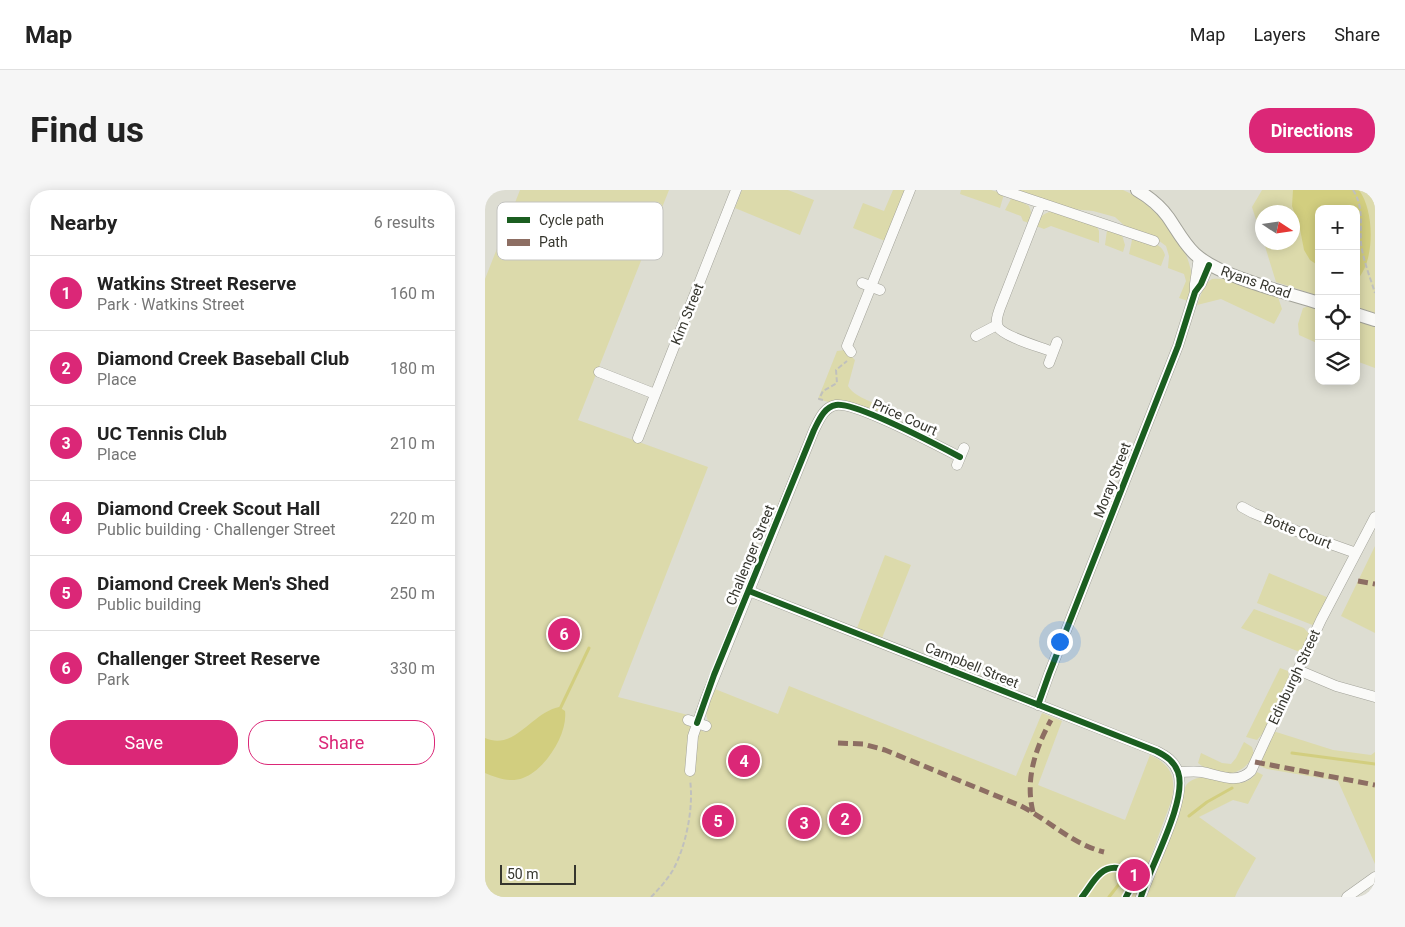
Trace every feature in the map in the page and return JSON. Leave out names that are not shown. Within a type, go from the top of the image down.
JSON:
[{"type":"main road","name":"Ryans Road","points":[[1137,190],[1155,202],[1189,248],[1204,261],[1247,280],[1315,301]]},
{"type":"main road","points":[[1360,315],[1375,320]]},
{"type":"street","name":"Kim Street","points":[[638,438],[736,190]]},
{"type":"street","points":[[847,351],[910,190]]},
{"type":"street","points":[[1002,190],[1154,241]]},
{"type":"street","points":[[1041,203],[997,314],[997,325],[999,329],[1007,334],[1055,347],[1049,363]]},
{"type":"street","name":"Moray Street","points":[[1038,705],[1168,371],[1185,326],[1195,292],[1201,284],[1204,261]]},
{"type":"street","points":[[976,336],[997,325]]},
{"type":"street","points":[[599,372],[655,394]]},
{"type":"street","name":"Price Court","points":[[837,405],[849,407],[888,422],[960,457]]},
{"type":"street","name":"Challenger Street","points":[[690,775],[692,744],[697,723],[715,675],[818,421],[826,410],[837,405]]},
{"type":"street","name":"Botte Court","points":[[1242,507],[1311,537],[1356,553]]},
{"type":"street","name":"Edinburgh Street","points":[[1178,772],[1201,772],[1235,779],[1248,774],[1254,766],[1276,713],[1321,620],[1375,518]]},
{"type":"street","name":"Campbell Street","points":[[749,591],[1156,751],[1169,758],[1178,772]]},
{"type":"street","points":[[1298,670],[1336,686],[1375,697]]},
{"type":"street","points":[[1141,897],[1175,810],[1179,786],[1178,772]]},
{"type":"street","points":[[1347,897],[1375,878]]},
{"type":"path","points":[[1353,190],[1362,216],[1361,245],[1375,293]]},
{"type":"path","points":[[819,399],[823,391],[837,383],[837,368],[847,351]]},
{"type":"path","points":[[651,897],[669,875],[681,849],[691,811],[690,775]]},
{"type":"shaded area","points":[[520,190],[669,190],[663,205],[663,202],[515,202]]},
{"type":"shaded area","points":[[742,190],[788,190],[814,200],[800,235],[735,208]]},
{"type":"shaded area","points":[[893,190],[906,190],[885,241],[853,228],[863,203],[884,211]]},
{"type":"shaded area","points":[[961,190],[991,190],[1004,194],[1000,208],[960,194]]},
{"type":"shaded area","points":[[1015,190],[1123,190],[1144,202],[1173,233],[1186,256],[1191,271],[1188,301],[1179,298],[1186,281],[1184,274],[1168,268],[1169,256],[1166,246],[1158,240],[1127,228],[1115,217],[1093,211],[1072,209]]},
{"type":"shaded area","points":[[1262,190],[1375,190],[1375,313],[1360,308],[1360,205],[1315,205],[1315,295],[1276,282],[1266,250],[1300,250],[1300,205],[1255,205],[1255,217],[1252,207]]},
{"type":"shaded area","points":[[1293,190],[1359,190],[1368,211],[1371,236],[1367,261],[1360,276],[1360,205],[1315,205],[1315,263],[1310,260],[1304,250],[1300,229],[1300,205],[1292,205]]},
{"type":"shaded area","points":[[1012,197],[1029,206],[1031,212],[1029,223],[1023,221],[1021,216],[1005,210]]},
{"type":"shaded area","points":[[1054,212],[1096,225],[1099,231],[1099,243],[1051,226],[1044,229],[1036,226],[1045,214]]},
{"type":"shaded area","points":[[1107,230],[1122,235],[1125,245],[1123,252],[1105,245]]},
{"type":"shaded area","points":[[1135,238],[1161,247],[1165,255],[1161,266],[1129,254],[1132,240]]},
{"type":"shaded area","points":[[497,248],[497,260],[641,260],[578,420],[708,467],[618,697],[688,715],[685,724],[705,732],[709,722],[706,714],[709,701],[715,689],[778,714],[789,686],[1016,776],[1042,713],[1062,721],[1038,785],[1125,820],[1150,755],[1163,763],[1170,772],[1173,784],[1172,799],[1136,897],[485,897],[485,279]]},
{"type":"shaded area","points":[[1212,279],[1237,282],[1278,297],[1282,309],[1274,324],[1221,299],[1197,305],[1205,284]]},
{"type":"shaded area","points":[[1309,306],[1315,307],[1315,342],[1299,335],[1298,324],[1303,308]]},
{"type":"shaded area","points":[[1360,321],[1375,325],[1375,368],[1360,362]]},
{"type":"shaded area","points":[[845,350],[855,360],[848,386],[852,391],[865,399],[902,413],[898,422],[818,399],[837,351]]},
{"type":"shaded area","points":[[1375,546],[1375,633],[1341,616]]},
{"type":"shaded area","points":[[885,555],[911,565],[882,638],[857,628]]},
{"type":"shaded area","points":[[1269,573],[1329,598],[1315,626],[1257,603]]},
{"type":"shaded area","points":[[1254,609],[1304,628],[1310,635],[1302,653],[1241,628]]},
{"type":"shaded area","points":[[1280,668],[1288,671],[1289,679],[1263,733],[1257,740],[1246,737]]},
{"type":"shaded area","points":[[559,707],[565,711],[563,730],[553,750],[539,767],[523,778],[513,780],[485,773],[485,738],[496,741],[505,739],[523,730],[540,716]]},
{"type":"shaded area","points":[[1273,731],[1333,750],[1371,755],[1375,752],[1375,864],[1338,781],[1267,769],[1260,766]]},
{"type":"shaded area","points":[[1244,742],[1252,747],[1254,754],[1249,762],[1237,772],[1222,774],[1214,772],[1198,763],[1201,753],[1222,763],[1231,764]]},
{"type":"shaded area","points":[[1257,772],[1263,775],[1248,804],[1233,800],[1199,817],[1256,858],[1235,897],[1147,897],[1181,807],[1187,784],[1197,778],[1206,777],[1242,783],[1250,780]]},
{"type":"waterway","points":[[559,711],[589,648]]},
{"type":"waterway","points":[[1292,753],[1375,764]]},
{"type":"waterway","points":[[1189,816],[1207,802],[1232,788]]},
{"type":"waterway","points":[[1109,897],[1123,879]]},
{"type":"marked path","points":[[1358,581],[1375,584]]},
{"type":"marked path","points":[[1033,812],[1030,788],[1033,765],[1040,742],[1051,720]]},
{"type":"marked path","points":[[838,743],[863,744],[885,750],[1021,806],[1071,838],[1104,852]]},
{"type":"marked path","points":[[1255,762],[1375,785]]},
{"type":"cycle path","points":[[1038,705],[1178,346],[1195,292],[1201,284],[1209,265]]},
{"type":"cycle path","points":[[697,723],[714,675],[814,430],[825,411],[836,405],[860,410],[960,457]]},
{"type":"cycle path","points":[[749,591],[1156,751],[1166,757],[1172,762],[1178,772],[1180,784],[1178,799],[1167,834],[1141,897]]},
{"type":"cycle path","points":[[1082,897],[1101,873],[1111,868],[1122,869],[1133,879],[1133,884],[1126,897]]},
{"type":"place","name":"Challenger Street Reserve","points":[[564,634]]},
{"type":"place","name":"Diamond Creek Scout Hall","points":[[744,761]]},
{"type":"place","name":"Diamond Creek Baseball Club","points":[[845,819]]},
{"type":"place","name":"Diamond Creek Men's Shed","points":[[718,821]]},
{"type":"place","name":"UC Tennis Club","points":[[804,823]]},
{"type":"place","name":"Watkins Street Reserve","points":[[1134,875]]}]
